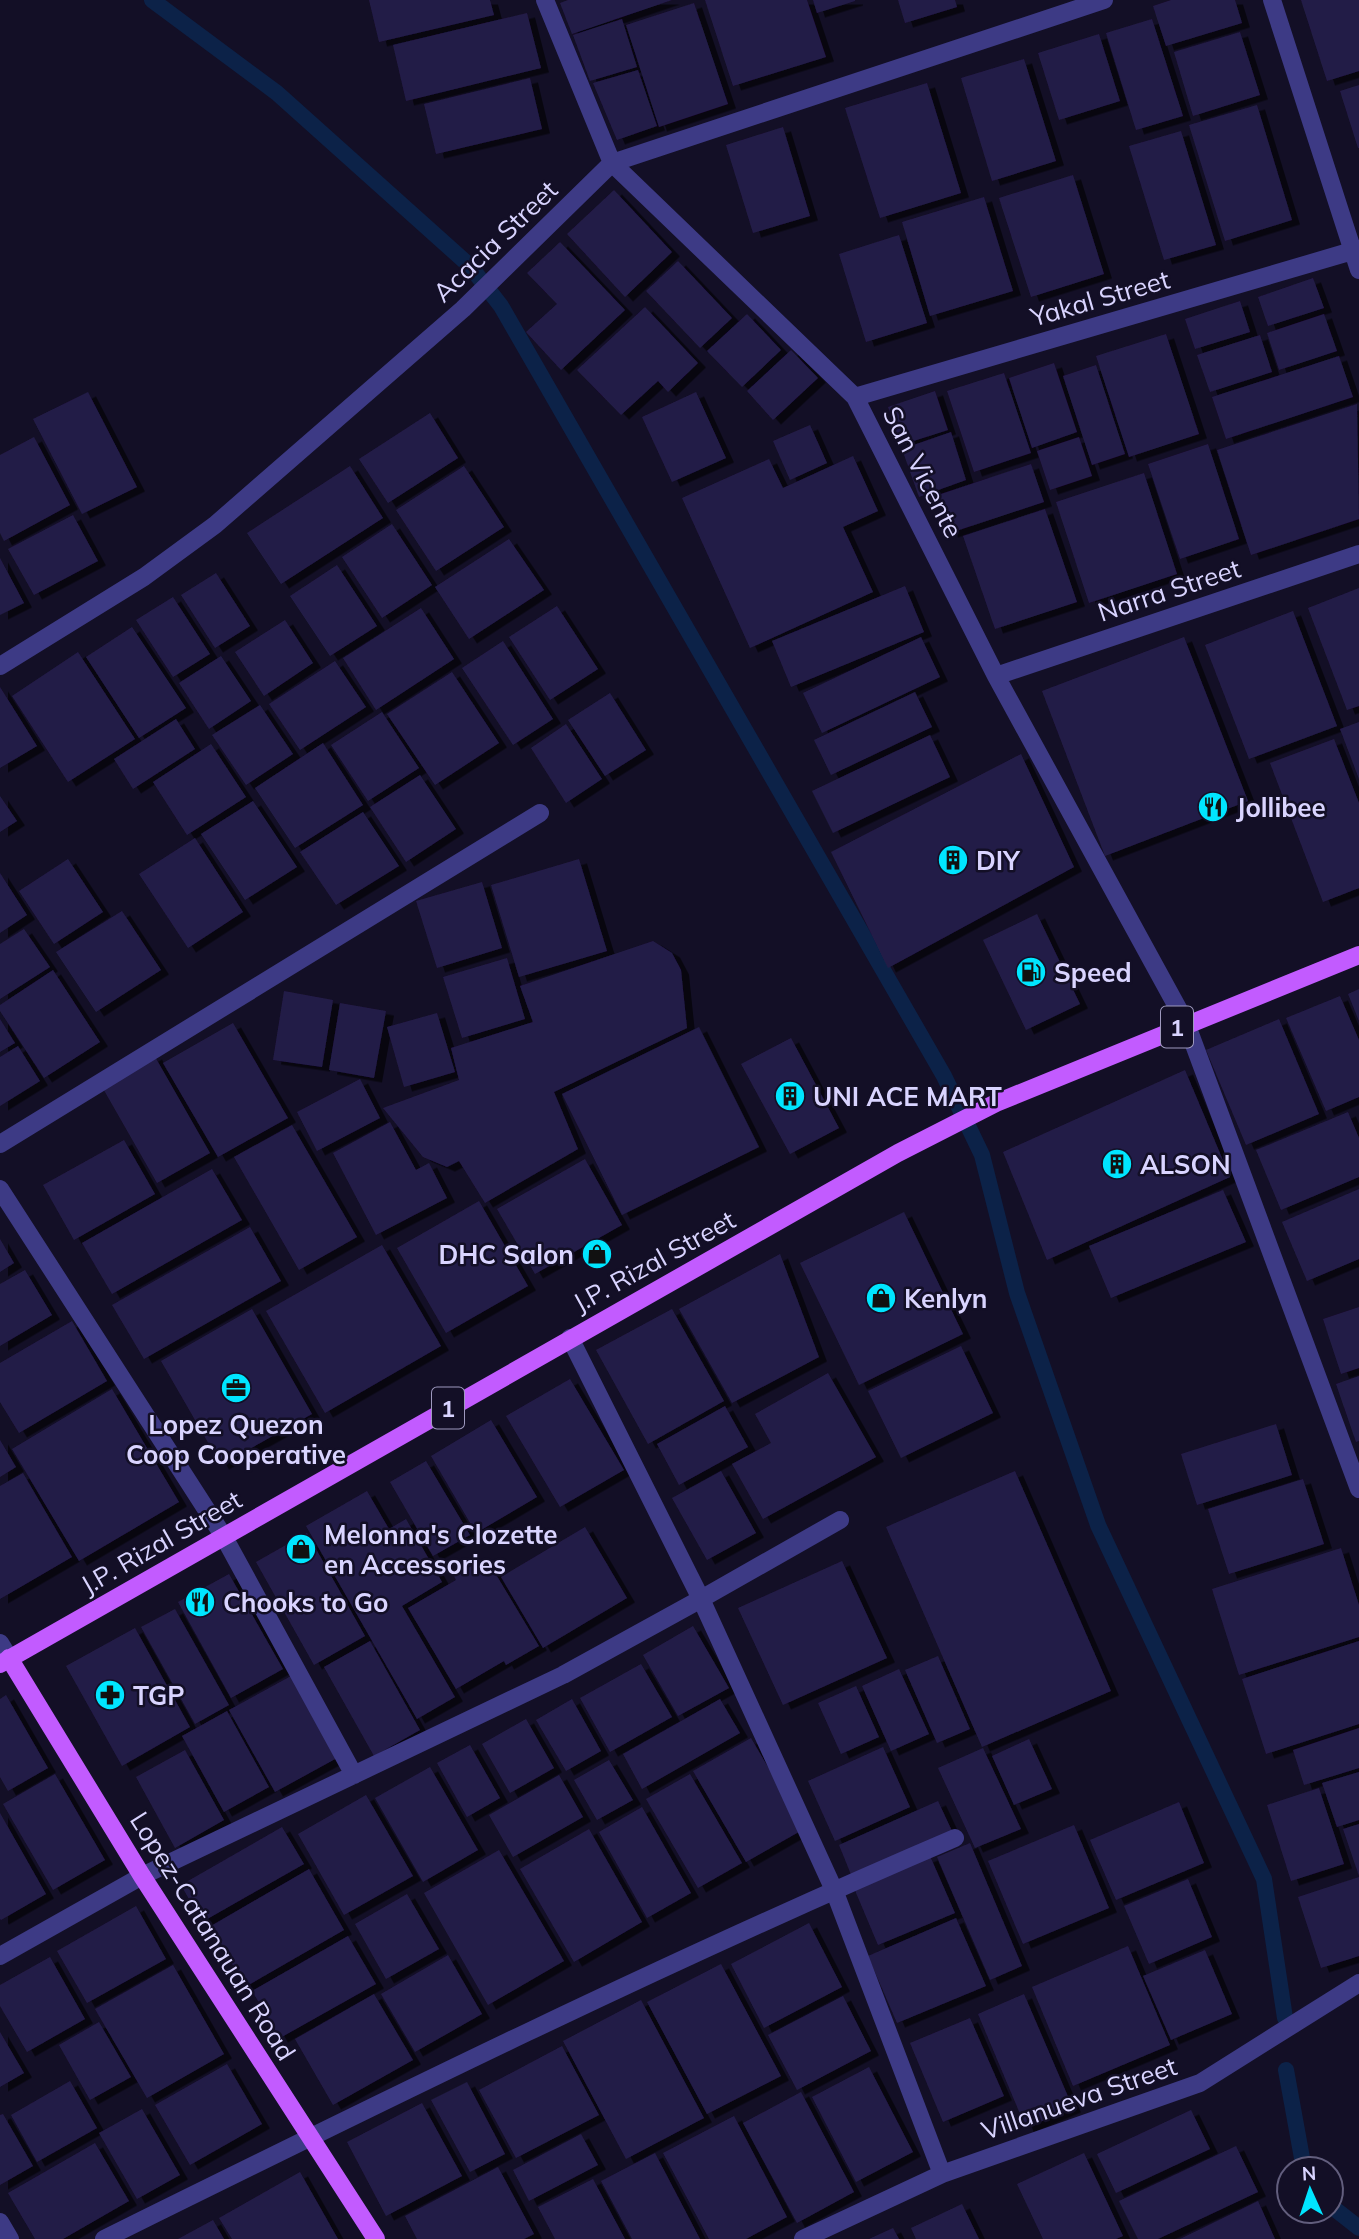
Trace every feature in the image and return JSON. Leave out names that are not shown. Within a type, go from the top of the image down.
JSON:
[{"type":"main road","name":"J.P. Rizal Street","points":[[3,1655],[224,1537],[898,1153],[996,1103],[1186,1023],[1359,955]]},
{"type":"main road","name":"Lopez-Catanauan Road","points":[[3,1655],[376,2239]]},
{"type":"street","name":"San Vicente","points":[[545,0],[612,163],[855,397],[996,676],[1186,1023],[1359,1489]]},
{"type":"street","name":"Acacia Street","points":[[0,666],[144,577],[215,525],[463,309],[612,163],[1104,0]]},
{"type":"street","points":[[1272,0],[1356,250],[1359,270]]},
{"type":"street","name":"Yakal Street","points":[[855,397],[1356,250]]},
{"type":"street","name":"Narra Street","points":[[996,676],[1359,554]]},
{"type":"street","points":[[0,1144],[540,813]]},
{"type":"street","points":[[0,1189],[224,1537],[354,1774]]},
{"type":"street","points":[[570,1338],[701,1599],[834,1890],[942,2174]]},
{"type":"street","points":[[0,1956],[142,1876],[563,1675],[840,1520]]},
{"type":"street","points":[[104,2239],[310,2137],[834,1890],[955,1838]]},
{"type":"street","name":"Villanueva Street","points":[[803,2239],[942,2174],[1200,2083],[1359,1983]]},
{"type":"street","points":[[0,2222],[10,2239]]},
{"type":"building","points":[[369,0],[490,0],[494,15],[379,42]]},
{"type":"building","points":[[568,0],[672,0],[572,34],[560,3]]},
{"type":"building","points":[[705,0],[807,0],[826,57],[733,86]]},
{"type":"building","points":[[813,0],[855,0],[855,1],[817,13]]},
{"type":"building","points":[[898,0],[955,0],[957,7],[905,23]]},
{"type":"building","points":[[1171,0],[1235,0],[1242,23],[1166,46],[1153,6]]},
{"type":"building","points":[[1301,0],[1359,0],[1359,71],[1327,81]]},
{"type":"building","points":[[694,3],[728,104],[659,127],[626,25]]},
{"type":"building","points":[[527,13],[541,68],[406,101],[393,45]]},
{"type":"building","points":[[622,19],[637,67],[590,81],[573,35]]},
{"type":"building","points":[[1152,19],[1183,116],[1136,130],[1106,33]]},
{"type":"building","points":[[1240,32],[1260,95],[1193,116],[1174,52]]},
{"type":"building","points":[[1099,34],[1120,101],[1059,120],[1038,53]]},
{"type":"building","points":[[1024,59],[1056,161],[992,181],[961,78]]},
{"type":"building","points":[[638,70],[657,126],[617,140],[593,83]]},
{"type":"building","points":[[530,78],[542,129],[436,154],[424,104]]},
{"type":"building","points":[[927,83],[961,193],[880,218],[845,108]]},
{"type":"building","points":[[1359,85],[1359,148],[1358,148],[1340,91]]},
{"type":"building","points":[[1257,105],[1292,220],[1225,241],[1189,125]]},
{"type":"building","points":[[783,127],[810,216],[753,233],[726,145]]},
{"type":"building","points":[[1181,131],[1216,245],[1164,260],[1129,146]]},
{"type":"building","points":[[1073,175],[1104,274],[1031,297],[999,198]]},
{"type":"building","points":[[614,190],[672,252],[625,297],[567,234]]},
{"type":"building","points":[[984,197],[1013,291],[930,316],[902,222]]},
{"type":"building","points":[[899,235],[927,323],[866,342],[839,254]]},
{"type":"building","points":[[560,242],[625,310],[561,370],[526,332],[557,304],[527,273]]},
{"type":"building","points":[[678,261],[732,318],[700,348],[646,291]]},
{"type":"building","points":[[1313,278],[1324,308],[1268,326],[1258,297]]},
{"type":"building","points":[[1240,301],[1250,332],[1195,349],[1185,319]]},
{"type":"building","points":[[645,307],[698,363],[668,392],[658,381],[621,415],[577,370]]},
{"type":"building","points":[[747,314],[781,350],[742,387],[707,351]]},
{"type":"building","points":[[1324,314],[1337,351],[1279,370],[1267,333]]},
{"type":"building","points":[[1166,334],[1199,434],[1129,457],[1096,356]]},
{"type":"building","points":[[1260,335],[1272,372],[1210,392],[1197,355]]},
{"type":"building","points":[[791,350],[818,378],[773,420],[747,391]]},
{"type":"building","points":[[1339,356],[1353,397],[1226,439],[1212,397]]},
{"type":"building","points":[[1054,363],[1077,432],[1032,448],[1009,378]]},
{"type":"building","points":[[1096,365],[1125,454],[1092,465],[1063,376]]},
{"type":"building","points":[[1004,373],[1031,453],[974,472],[947,391]]},
{"type":"building","points":[[935,391],[948,430],[901,445],[888,407]]},
{"type":"building","points":[[88,392],[137,487],[82,514],[33,419]]},
{"type":"building","points":[[696,392],[726,458],[672,482],[642,417]]},
{"type":"building","points":[[1357,404],[1359,519],[1251,555],[1217,450]]},
{"type":"building","points":[[430,413],[458,458],[388,503],[359,459]]},
{"type":"building","points":[[810,425],[827,463],[790,480],[773,441]]},
{"type":"building","points":[[951,432],[966,480],[919,497],[902,449]]},
{"type":"building","points":[[34,437],[70,505],[4,541],[0,533],[0,455]]},
{"type":"building","points":[[1079,437],[1092,476],[1050,490],[1037,451]]},
{"type":"building","points":[[1208,444],[1239,539],[1180,559],[1148,464]]},
{"type":"building","points":[[853,456],[878,511],[843,527],[873,592],[750,648],[682,498],[769,459],[783,488]]},
{"type":"building","points":[[1031,464],[1044,502],[950,533],[938,495]]},
{"type":"building","points":[[350,466],[383,518],[281,584],[247,533]]},
{"type":"building","points":[[464,466],[504,527],[436,571],[396,510]]},
{"type":"building","points":[[1144,473],[1177,574],[1089,603],[1056,502]]},
{"type":"building","points":[[1045,509],[1077,602],[995,629],[963,536]]},
{"type":"building","points":[[73,515],[98,561],[34,595],[8,549]]},
{"type":"building","points":[[392,524],[432,585],[382,618],[342,557]]},
{"type":"building","points":[[509,539],[544,590],[469,639],[435,587]]},
{"type":"building","points":[[0,558],[24,603],[0,615]]},
{"type":"building","points":[[337,565],[377,626],[330,656],[290,596]]},
{"type":"building","points":[[216,573],[250,626],[215,648],[181,595]]},
{"type":"building","points":[[905,586],[924,632],[791,687],[772,641]]},
{"type":"building","points":[[1359,588],[1359,706],[1347,710],[1308,608]]},
{"type":"building","points":[[173,597],[210,654],[173,677],[136,620]]},
{"type":"building","points":[[557,606],[598,669],[550,700],[509,637]]},
{"type":"building","points":[[421,608],[454,659],[376,710],[343,658]]},
{"type":"building","points":[[1293,611],[1337,726],[1249,759],[1205,645]]},
{"type":"building","points":[[285,620],[313,663],[264,696],[235,652]]},
{"type":"building","points":[[132,627],[186,708],[139,738],[86,657]]},
{"type":"building","points":[[921,637],[940,677],[822,733],[803,693]]},
{"type":"building","points":[[1184,637],[1248,801],[1105,856],[1042,691]]},
{"type":"building","points":[[503,641],[553,719],[513,745],[462,668]]},
{"type":"building","points":[[78,652],[135,739],[68,782],[12,696]]},
{"type":"building","points":[[221,656],[251,701],[209,729],[179,683]]},
{"type":"building","points":[[335,661],[366,707],[300,750],[269,704]]},
{"type":"building","points":[[452,672],[499,743],[435,785],[387,714]]},
{"type":"building","points":[[0,687],[37,746],[0,768]]},
{"type":"building","points":[[915,692],[932,727],[831,775],[814,740]]},
{"type":"building","points":[[610,693],[646,750],[605,776],[568,720]]},
{"type":"building","points":[[260,705],[293,754],[246,785],[212,735]]},
{"type":"building","points":[[382,712],[419,768],[368,801],[331,745]]},
{"type":"building","points":[[176,719],[195,749],[133,789],[114,759]]},
{"type":"building","points":[[1359,722],[1359,779],[1340,729]]},
{"type":"building","points":[[566,724],[602,779],[566,803],[531,748]]},
{"type":"building","points":[[930,735],[950,777],[833,833],[812,791]]},
{"type":"building","points":[[1334,739],[1359,803],[1359,888],[1323,902],[1270,763]]},
{"type":"building","points":[[323,743],[363,805],[295,848],[255,788]]},
{"type":"building","points":[[211,744],[246,797],[187,835],[153,782]]},
{"type":"building","name":"DIY","points":[[1021,754],[1074,867],[888,968],[831,852]]},
{"type":"building","points":[[420,775],[456,829],[406,862],[370,807]]},
{"type":"building","points":[[0,796],[17,821],[0,832]]},
{"type":"building","points":[[253,801],[297,867],[245,900],[201,834]]},
{"type":"building","points":[[363,812],[399,866],[336,905],[300,852]]},
{"type":"building","points":[[195,838],[243,912],[188,948],[139,874]]},
{"type":"building","points":[[68,859],[103,912],[54,944],[19,891]]},
{"type":"building","points":[[579,859],[607,951],[519,977],[491,885]]},
{"type":"building","points":[[0,873],[27,915],[0,933]]},
{"type":"building","points":[[482,882],[502,948],[437,968],[416,901]]},
{"type":"building","points":[[122,911],[161,970],[96,1012],[56,952]]},
{"type":"building","name":"Speed","points":[[1037,914],[1080,1004],[1026,1030],[983,940]]},
{"type":"building","points":[[24,929],[50,967],[0,999],[0,944]]},
{"type":"building","points":[[653,941],[672,953],[681,970],[687,1028],[554,1092],[578,1149],[485,1203],[459,1161],[447,1167],[423,1157],[383,1108],[459,1080],[451,1048],[533,1022],[520,986]]},
{"type":"building","points":[[507,958],[525,1019],[462,1038],[443,977]]},
{"type":"building","points":[[53,970],[100,1042],[44,1078],[0,1011],[0,1005]]},
{"type":"building","points":[[1359,989],[1359,1021],[1348,994]]},
{"type":"building","points":[[284,991],[333,1000],[322,1067],[273,1060]]},
{"type":"building","points":[[1340,996],[1359,1040],[1359,1097],[1326,1111],[1286,1018]]},
{"type":"building","points":[[340,1003],[386,1011],[374,1078],[329,1070]]},
{"type":"building","points":[[437,1013],[455,1072],[404,1087],[387,1027]]},
{"type":"building","points":[[0,1019],[15,1043],[0,1052]]},
{"type":"building","points":[[1279,1019],[1319,1114],[1246,1145],[1206,1050]]},
{"type":"building","points":[[233,1023],[288,1118],[218,1157],[163,1063]]},
{"type":"building","points":[[699,1027],[759,1147],[622,1215],[562,1094]]},
{"type":"building","name":"UNI ACE MART","points":[[791,1038],[839,1128],[790,1154],[741,1064]]},
{"type":"building","points":[[18,1046],[40,1081],[0,1106],[0,1057]]},
{"type":"building","points":[[154,1055],[210,1153],[157,1183],[101,1085]]},
{"type":"building","name":"ALSON","points":[[1185,1070],[1230,1177],[1047,1260],[1003,1152]]},
{"type":"building","points":[[360,1079],[380,1118],[317,1151],[297,1112]]},
{"type":"building","points":[[1348,1112],[1359,1138],[1359,1177],[1281,1210],[1256,1150]]},
{"type":"building","points":[[390,1122],[416,1170],[429,1163],[447,1198],[376,1235],[333,1153]]},
{"type":"building","points":[[292,1125],[357,1237],[299,1270],[234,1157]]},
{"type":"building","points":[[124,1140],[155,1194],[74,1240],[43,1185]]},
{"type":"building","points":[[585,1159],[622,1225],[535,1274],[497,1209]]},
{"type":"building","points":[[212,1169],[242,1220],[112,1294],[82,1243]]},
{"type":"building","points":[[1359,1189],[1359,1259],[1307,1281],[1282,1222]]},
{"type":"building","points":[[1223,1190],[1246,1242],[1111,1298],[1089,1246]]},
{"type":"building","points":[[479,1201],[528,1286],[446,1333],[397,1248]]},
{"type":"building","name":"Kenlyn","points":[[904,1212],[963,1334],[859,1385],[800,1263]]},
{"type":"building","points":[[250,1227],[281,1281],[144,1359],[112,1305]]},
{"type":"building","points":[[0,1239],[14,1263],[0,1272]]},
{"type":"building","points":[[382,1245],[441,1346],[325,1413],[266,1311]]},
{"type":"building","points":[[780,1254],[819,1357],[732,1403],[679,1309]]},
{"type":"building","points":[[25,1270],[52,1315],[0,1346],[0,1284]]},
{"type":"building","points":[[1359,1307],[1359,1368],[1341,1374],[1323,1319]]},
{"type":"building","name":"Lopez Quezon Coop Cooperative","points":[[252,1309],[312,1414],[221,1465],[161,1361]]},
{"type":"building","points":[[672,1309],[724,1401],[648,1444],[596,1350]]},
{"type":"building","points":[[72,1321],[107,1381],[19,1433],[0,1402],[0,1363]]},
{"type":"building","points":[[961,1346],[993,1413],[901,1458],[868,1391]]},
{"type":"building","points":[[828,1373],[876,1457],[763,1519],[732,1464],[771,1443],[755,1414]]},
{"type":"building","points":[[1359,1376],[1359,1441],[1356,1442],[1336,1384]]},
{"type":"building","points":[[570,1379],[624,1470],[560,1507],[506,1416]]},
{"type":"building","points":[[112,1389],[179,1502],[79,1561],[12,1449]]},
{"type":"building","points":[[725,1406],[748,1447],[679,1485],[657,1444]]},
{"type":"building","points":[[491,1420],[537,1497],[476,1533],[431,1456]]},
{"type":"building","points":[[1276,1424],[1292,1475],[1197,1505],[1181,1454]]},
{"type":"building","points":[[0,1440],[16,1467],[0,1477]]},
{"type":"building","points":[[426,1461],[470,1535],[433,1556],[390,1482]]},
{"type":"building","points":[[721,1471],[756,1533],[707,1560],[672,1498]]},
{"type":"building","points":[[1015,1471],[1111,1691],[982,1747],[886,1527]]},
{"type":"building","points":[[23,1473],[72,1557],[0,1599],[0,1486]]},
{"type":"building","points":[[1303,1479],[1324,1544],[1229,1574],[1208,1509]]},
{"type":"building","points":[[367,1491],[389,1529],[406,1519],[442,1582],[402,1606],[455,1697],[417,1719],[306,1526]]},
{"type":"building","points":[[585,1527],[627,1598],[543,1648],[501,1577]]},
{"type":"building","points":[[307,1533],[365,1636],[314,1665],[256,1562]]},
{"type":"building","points":[[1341,1548],[1359,1605],[1359,1637],[1239,1675],[1212,1589]]},
{"type":"building","points":[[486,1558],[539,1646],[506,1665],[504,1661],[456,1689],[408,1608],[456,1580],[454,1576]]},
{"type":"building","points":[[842,1561],[887,1658],[783,1705],[738,1608]]},
{"type":"building","points":[[229,1574],[283,1669],[231,1698],[178,1602]]},
{"type":"building","points":[[175,1609],[229,1705],[195,1724],[141,1627]]},
{"type":"building","points":[[693,1626],[729,1688],[678,1716],[643,1655]]},
{"type":"building","points":[[135,1628],[190,1727],[122,1766],[66,1666]]},
{"type":"building","points":[[370,1641],[420,1730],[374,1756],[324,1667]]},
{"type":"building","points":[[1359,1641],[1359,1724],[1266,1754],[1242,1679]]},
{"type":"building","points":[[938,1656],[970,1729],[937,1743],[905,1670]]},
{"type":"building","points":[[641,1664],[672,1717],[610,1752],[580,1698]]},
{"type":"building","points":[[899,1669],[929,1734],[891,1751],[862,1686]]},
{"type":"building","points":[[291,1676],[337,1758],[275,1792],[229,1710]]},
{"type":"building","points":[[856,1686],[879,1737],[841,1754],[818,1703]]},
{"type":"building","points":[[6,1695],[48,1768],[8,1791],[0,1777],[0,1699]]},
{"type":"building","points":[[572,1699],[601,1751],[566,1771],[536,1720]]},
{"type":"building","points":[[720,1699],[740,1733],[642,1789],[623,1754]]},
{"type":"building","points":[[227,1711],[269,1787],[224,1812],[182,1736]]},
{"type":"building","points":[[526,1719],[554,1768],[510,1793],[482,1744]]},
{"type":"building","points":[[1359,1728],[1359,1768],[1304,1785],[1293,1750]]},
{"type":"building","points":[[751,1738],[804,1829],[746,1862],[693,1771]]},
{"type":"building","points":[[1029,1739],[1052,1789],[1014,1805],[992,1756]]},
{"type":"building","points":[[470,1745],[500,1798],[467,1817],[437,1763]]},
{"type":"building","points":[[883,1747],[910,1807],[835,1841],[808,1781]]},
{"type":"building","points":[[983,1748],[1021,1829],[975,1848],[938,1768]]},
{"type":"building","points":[[185,1750],[224,1820],[175,1848],[136,1777]]},
{"type":"building","points":[[609,1760],[633,1800],[597,1820],[574,1780]]},
{"type":"building","points":[[430,1767],[478,1850],[423,1882],[375,1798]]},
{"type":"building","points":[[1359,1772],[1359,1820],[1337,1827],[1322,1783]]},
{"type":"building","points":[[55,1774],[105,1860],[53,1890],[3,1804]]},
{"type":"building","points":[[690,1774],[742,1863],[698,1888],[646,1799]]},
{"type":"building","points":[[559,1775],[583,1817],[513,1857],[489,1815]]},
{"type":"building","points":[[1319,1788],[1344,1864],[1291,1881],[1267,1805]]},
{"type":"building","points":[[366,1795],[413,1876],[344,1915],[298,1834]]},
{"type":"building","points":[[938,1801],[952,1831],[852,1877],[839,1845]]},
{"type":"building","points":[[1179,1802],[1204,1863],[1116,1900],[1090,1840]]},
{"type":"building","points":[[642,1807],[691,1893],[647,1918],[599,1832]]},
{"type":"building","points":[[0,1813],[46,1894],[1,1920],[0,1919]]},
{"type":"building","points":[[1359,1824],[1359,1876],[1343,1829]]},
{"type":"building","points":[[1074,1825],[1109,1908],[1023,1944],[988,1861]]},
{"type":"building","points":[[282,1827],[304,1864],[202,1922],[181,1885]]},
{"type":"building","points":[[589,1829],[642,1922],[574,1962],[520,1869]]},
{"type":"building","points":[[970,1843],[1022,1966],[990,1980],[937,1857]]},
{"type":"building","points":[[499,1850],[564,1961],[488,2005],[424,1893]]},
{"type":"building","points":[[930,1856],[955,1913],[878,1945],[854,1888]]},
{"type":"building","points":[[309,1869],[344,1930],[245,1987],[211,1926]]},
{"type":"building","points":[[1359,1877],[1359,1956],[1321,1968],[1298,1897]]},
{"type":"building","points":[[1188,1879],[1212,1937],[1149,1964],[1124,1906]]},
{"type":"building","points":[[407,1894],[439,1949],[386,1979],[355,1924]]},
{"type":"building","points":[[136,1906],[166,1959],[87,2003],[57,1951]]},
{"type":"building","points":[[956,1918],[986,1986],[897,2023],[868,1956]]},
{"type":"building","points":[[809,1923],[842,1987],[764,2028],[731,1964]]},
{"type":"building","points":[[348,1936],[376,1984],[280,2038],[252,1991]]},
{"type":"building","points":[[1128,1946],[1170,2045],[1073,2086],[1032,1987]]},
{"type":"building","points":[[1205,1950],[1232,2014],[1171,2040],[1143,1976]]},
{"type":"building","points":[[448,1955],[482,2014],[415,2052],[381,1994]]},
{"type":"building","points":[[50,1957],[85,2019],[27,2052],[0,2006],[0,1985]]},
{"type":"building","points":[[721,1964],[781,2076],[707,2114],[647,2002]]},
{"type":"building","points":[[173,1965],[224,2054],[147,2098],[95,2009]]},
{"type":"building","points":[[374,1994],[413,2060],[333,2105],[295,2039]]},
{"type":"building","points":[[1024,1994],[1073,2108],[1026,2128],[978,2014]]},
{"type":"building","points":[[843,1996],[871,2051],[797,2090],[768,2035]]},
{"type":"building","points":[[641,2000],[704,2118],[626,2159],[563,2041]]},
{"type":"building","points":[[970,2018],[1004,2096],[943,2122],[910,2043]]},
{"type":"building","points":[[99,2022],[131,2077],[90,2100],[59,2045]]},
{"type":"building","points":[[0,2032],[24,2073],[0,2087]]},
{"type":"building","points":[[562,2046],[599,2115],[516,2158],[479,2090]]},
{"type":"building","points":[[227,2064],[262,2124],[190,2165],[155,2105]]},
{"type":"building","points":[[869,2067],[913,2152],[856,2182],[812,2097]]},
{"type":"building","points":[[70,2081],[97,2128],[37,2162],[11,2115]]},
{"type":"building","points":[[467,2082],[505,2154],[470,2172],[431,2100]]},
{"type":"building","points":[[801,2092],[854,2192],[797,2223],[743,2123]]},
{"type":"building","points":[[422,2103],[462,2176],[386,2216],[347,2142]]},
{"type":"building","points":[[142,2109],[180,2175],[137,2199],[99,2133]]},
{"type":"building","points":[[1191,2110],[1210,2149],[1116,2193],[1097,2154]]},
{"type":"building","points":[[3,2114],[33,2166],[0,2185],[0,2115]]},
{"type":"building","points":[[734,2116],[787,2217],[746,2239],[709,2239],[663,2153]]},
{"type":"building","points":[[581,2134],[598,2165],[529,2201],[513,2170]]},
{"type":"building","points":[[95,2143],[129,2201],[63,2239],[35,2239],[8,2193]]},
{"type":"building","points":[[1236,2146],[1258,2192],[1158,2239],[1138,2239],[1119,2201]]},
{"type":"building","points":[[655,2153],[700,2239],[632,2239],[601,2181]]},
{"type":"building","points":[[1084,2153],[1123,2236],[1116,2239],[1043,2239],[1017,2184]]},
{"type":"building","points":[[498,2167],[534,2234],[524,2239],[417,2239],[405,2216]]},
{"type":"building","points":[[300,2172],[338,2239],[232,2239],[219,2218]]},
{"type":"building","points":[[593,2179],[625,2239],[555,2239],[538,2207]]},
{"type":"building","points":[[1258,2201],[1275,2239],[1180,2239]]},
{"type":"building","points":[[962,2204],[979,2239],[916,2239],[911,2228]]},
{"type":"building","points":[[213,2220],[224,2239],[178,2239]]},
{"type":"building","points":[[893,2228],[899,2239],[869,2239]]},
{"type":"waterway","points":[[152,0],[277,93],[470,266],[501,306],[944,1076],[982,1155],[1017,1293],[1098,1525],[1264,1879],[1285,2018]]},
{"type":"waterway","points":[[1286,2070],[1301,2155]]},
{"type":"waterway","points":[[1345,2217],[1359,2228]]},
{"type":"place","name":"Jollibee","points":[[1213,807]]},
{"type":"place","name":"DIY","points":[[953,860]]},
{"type":"place","name":"Speed","points":[[1031,972]]},
{"type":"place","name":"UNI ACE MART","points":[[790,1096]]},
{"type":"place","name":"ALSON","points":[[1117,1164]]},
{"type":"place","name":"DHC Salon","points":[[597,1254]]},
{"type":"place","name":"Kenlyn","points":[[881,1298]]},
{"type":"place","name":"Lopez Quezon Coop Cooperative","points":[[236,1388]]},
{"type":"place","name":"Melonna's Clozette en Accessories","points":[[301,1549]]},
{"type":"place","name":"Chooks to Go","points":[[200,1602]]},
{"type":"place","name":"TGP","points":[[110,1695]]}]
